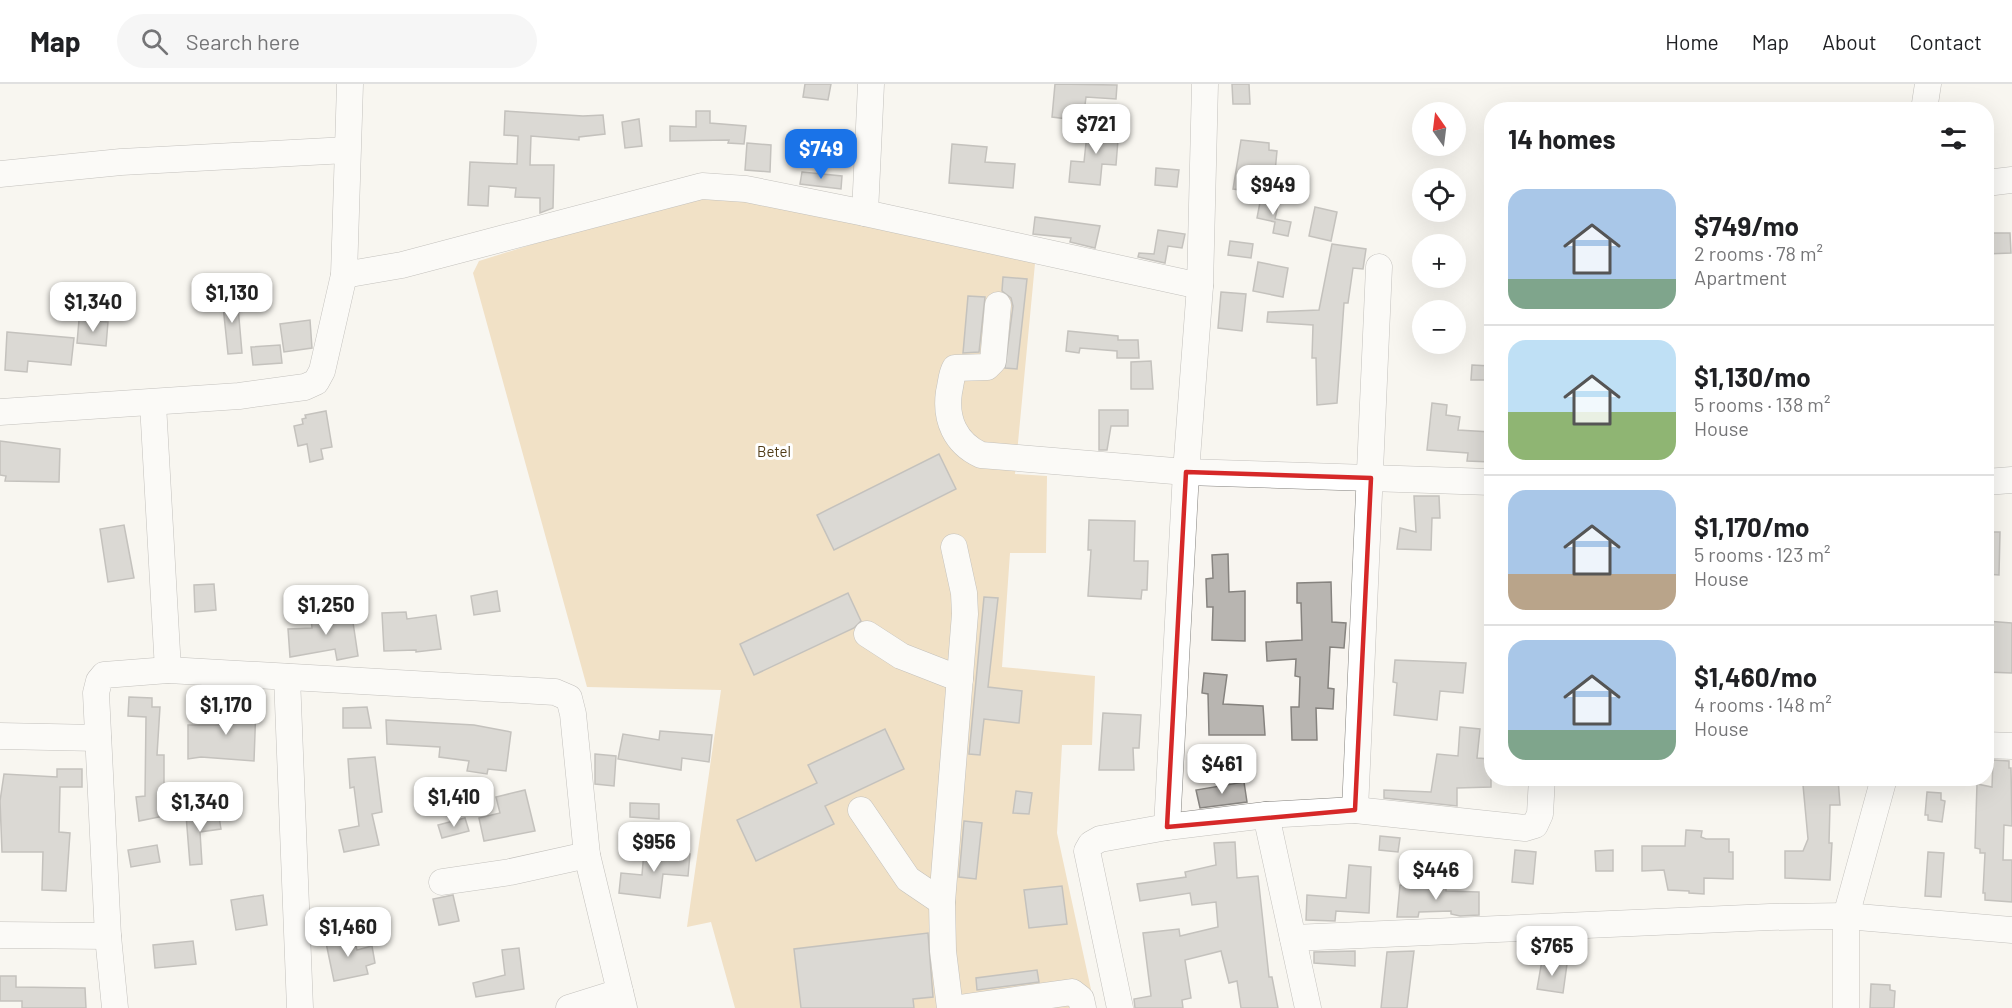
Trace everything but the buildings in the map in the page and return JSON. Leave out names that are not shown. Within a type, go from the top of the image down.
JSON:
[{"type":"street","points":[[0,412],[153,404],[239,396],[305,387],[316,382],[322,371],[344,275],[350,84]]},
{"type":"street","points":[[865,213],[871,84]]},
{"type":"street","points":[[1167,827],[1186,472],[1200,286],[1205,84]]},
{"type":"street","points":[[1925,102],[1928,84]]},
{"type":"street","points":[[0,174],[121,162],[347,150]]},
{"type":"street","points":[[1994,182],[2012,180]]},
{"type":"street","points":[[344,275],[402,265],[702,186],[746,189],[1200,286]]},
{"type":"street","points":[[1355,810],[1379,267]]},
{"type":"street","points":[[998,305],[993,361],[987,368],[955,368],[947,403],[948,417],[956,433],[969,449],[981,455],[1186,472],[1484,482]]},
{"type":"street","points":[[153,404],[168,670]]},
{"type":"street","points":[[1994,481],[2012,480]]},
{"type":"street","points":[[950,1008],[943,951],[942,902],[960,679],[964,593],[954,547]]},
{"type":"street","points":[[867,634],[902,656],[960,679]]},
{"type":"street","points":[[115,1008],[108,936],[96,693],[99,681],[104,675],[168,670],[555,692],[569,698],[573,714],[587,855],[622,1000],[569,1008]]},
{"type":"street","points":[[287,677],[300,1008]]},
{"type":"street","points":[[0,736],[98,738]]},
{"type":"street","points":[[1994,745],[2012,746]]},
{"type":"street","points":[[1120,1008],[1087,851],[1091,844],[1100,839],[1167,827],[1266,815],[1355,810],[1526,828],[1534,825],[1540,814],[1542,786]]},
{"type":"street","points":[[1846,1008],[1846,916],[1882,786]]},
{"type":"street","points":[[861,810],[908,879],[942,902]]},
{"type":"street","points":[[1266,815],[1308,1008]]},
{"type":"street","points":[[442,882],[510,872],[587,855]]},
{"type":"street","points":[[1293,938],[1722,919],[1846,916],[2012,930]]},
{"type":"street","points":[[0,935],[108,936]]},
{"type":"street","points":[[959,1008],[1072,992],[1081,999],[1083,1008]]},
{"type":"highlighted area","points":[[1186,472],[1371,478],[1355,810],[1167,827]]},
{"type":"green space","name":"Betel","points":[[702,191],[1036,253],[1015,474],[1047,476],[1046,553],[1010,553],[1002,667],[1095,676],[1092,745],[1062,745],[1057,833],[1095,1008],[735,1008],[711,922],[687,927],[721,690],[587,687],[473,273],[479,261]]}]
